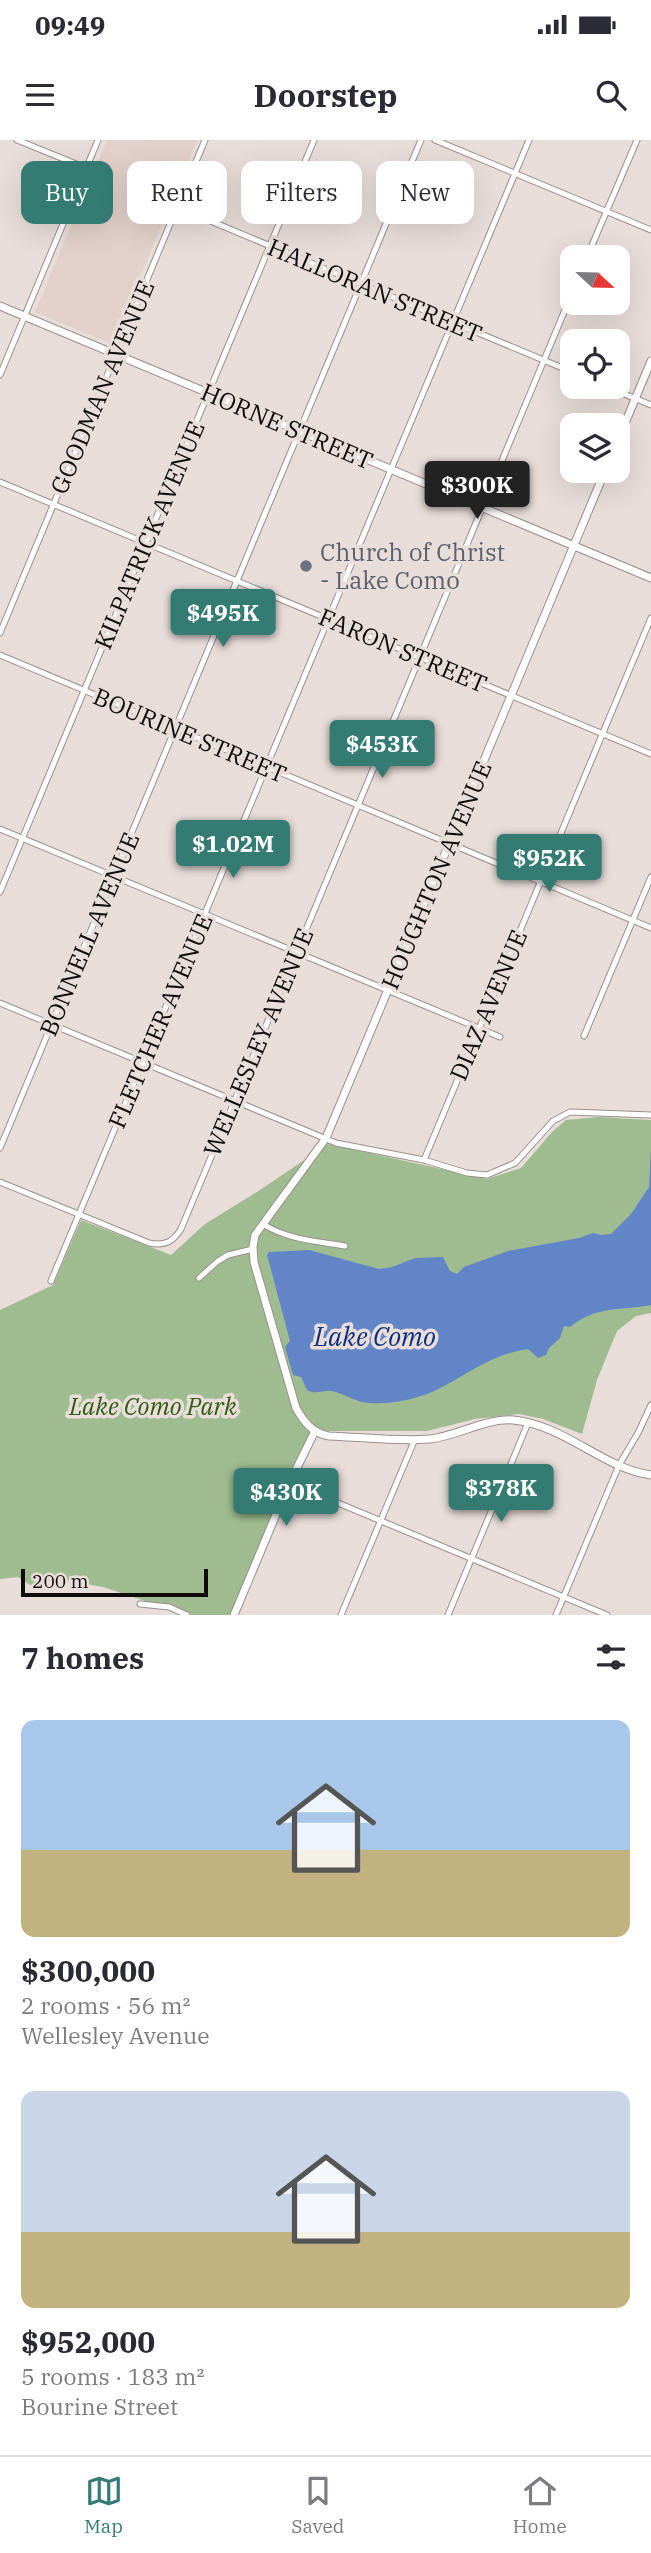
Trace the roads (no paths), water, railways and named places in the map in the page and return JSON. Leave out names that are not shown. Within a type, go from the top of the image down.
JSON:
[{"type":"street","points":[[18,140],[69,161]]},
{"type":"street","points":[[89,161],[98,140]]},
{"type":"street","name":"GOODMAN AVENUE","points":[[196,161],[205,140]]},
{"type":"street","name":"KILPATRICK AVENUE","points":[[0,892],[314,140]]},
{"type":"street","name":"BONNELL AVENUE","points":[[0,1148],[421,140]]},
{"type":"street","points":[[435,140],[651,230]]},
{"type":"street","name":"FLETCHER AVENUE","points":[[51,1281],[528,140]]},
{"type":"street","points":[[592,245],[637,140]]},
{"type":"street","points":[[0,375],[63,224]]},
{"type":"street","name":"GOODMAN AVENUE","points":[[0,633],[170,224]]},
{"type":"street","name":"HALLORAN STREET","points":[[218,224],[560,367]]},
{"type":"street","name":"HORNE STREET","points":[[0,306],[651,578]]},
{"type":"street","name":"WELLESLEY AVENUE","points":[[79,1215],[149,1243],[166,1244],[176,1237],[181,1229],[563,315]]},
{"type":"street","points":[[629,413],[651,360]]},
{"type":"street","points":[[630,396],[651,405]]},
{"type":"street","name":"FARON STREET","points":[[0,482],[651,754]]},
{"type":"street","name":"HOUGHTON AVENUE","points":[[253,1249],[255,1235],[326,1138],[600,483]]},
{"type":"street","name":"DIAZ AVENUE","points":[[424,1160],[651,618]]},
{"type":"street","name":"BOURINE STREET","points":[[0,656],[651,928]]},
{"type":"street","points":[[0,829],[499,1037]]},
{"type":"street","points":[[584,1036],[651,877]]},
{"type":"street","points":[[0,1003],[336,1143],[424,1160],[467,1173],[487,1175],[506,1168],[519,1160],[553,1121],[562,1115],[579,1111],[651,1115]]},
{"type":"street","points":[[0,1182],[79,1215]]},
{"type":"street","points":[[263,1224],[290,1237],[345,1246]]},
{"type":"street","points":[[199,1278],[228,1255],[253,1249],[296,1408],[305,1423],[315,1431],[328,1436],[415,1439],[440,1437],[497,1421],[528,1423],[566,1436],[619,1465],[651,1475]]},
{"type":"street","points":[[556,1615],[619,1465],[651,1405]]},
{"type":"street","points":[[448,1615],[528,1423]]},
{"type":"street","points":[[234,1615],[288,1486],[315,1431]]},
{"type":"street","points":[[341,1615],[415,1439]]},
{"type":"street","points":[[338,1503],[607,1615]]},
{"type":"street","points":[[140,1604],[169,1607],[187,1615]]},
{"type":"water","name":"Lake Como","points":[[651,1148],[651,1305],[590,1315],[570,1327],[564,1326],[560,1338],[549,1348],[546,1355],[538,1358],[528,1349],[505,1354],[437,1390],[408,1400],[368,1403],[332,1391],[313,1392],[307,1390],[301,1377],[293,1375],[285,1347],[290,1341],[267,1255],[269,1252],[309,1250],[379,1269],[415,1258],[443,1257],[450,1271],[457,1274],[464,1267],[508,1251],[593,1233],[611,1234],[631,1214],[649,1187]]},
{"type":"place","name":"Church of Christ - Lake Como","points":[[306,566]]},
{"type":"park label","name":"Lake Como Park","points":[[153,1406]]}]
